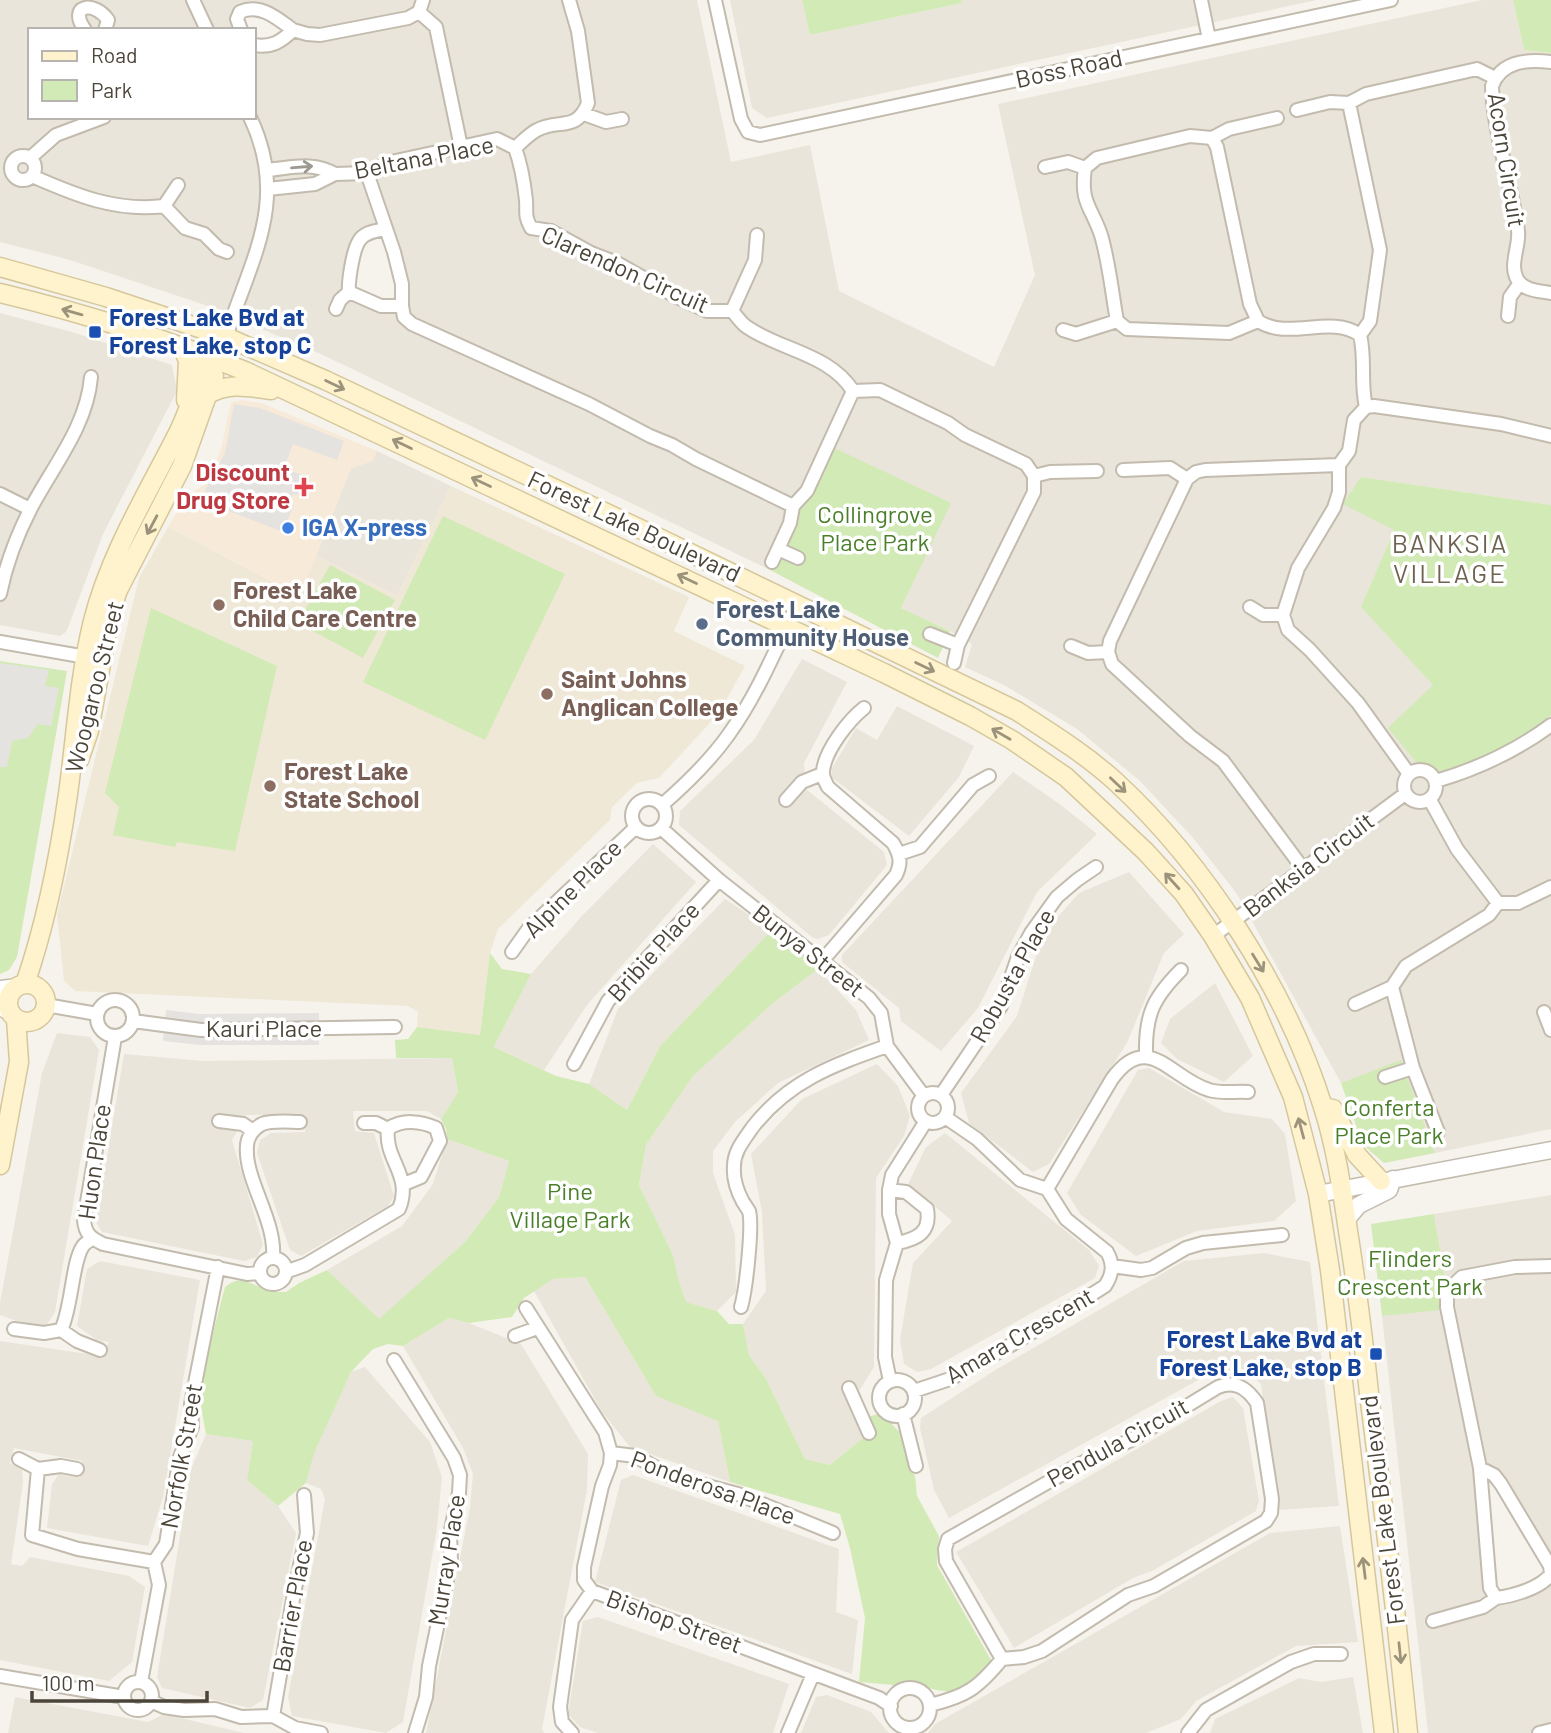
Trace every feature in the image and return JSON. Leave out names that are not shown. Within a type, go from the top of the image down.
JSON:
[{"type":"main road","name":"Forest Lake Boulevard","points":[[0,267],[106,297],[226,337],[325,380],[1017,711],[1070,745],[1144,810],[1208,885],[1266,977],[1297,1041],[1323,1108],[1342,1189],[1360,1311],[1408,1733]]},
{"type":"main road","name":"Forest Lake Boulevard","points":[[0,293],[90,317],[215,359],[294,393],[787,626],[971,716],[1023,746],[1066,777],[1146,852],[1184,894],[1213,936],[1250,998],[1293,1097],[1318,1195],[1330,1270],[1335,1333],[1384,1733]]},
{"type":"main road","name":"Woogaroo Street","points":[[94,659],[93,621],[108,573],[226,337]]},
{"type":"main road","points":[[183,348],[188,366],[184,421]]},
{"type":"main road","name":"Woogaroo Street","points":[[0,1165],[19,1062],[43,1006],[44,926],[94,659],[118,590],[182,466],[207,395],[215,359]]},
{"type":"main road","points":[[207,395],[219,387],[227,386],[294,393]]},
{"type":"main road","name":"Woogaroo Street","points":[[14,987],[44,926]]},
{"type":"main road","points":[[34,985],[43,1006],[29,1022],[9,1013],[8,999],[14,987],[34,985]]},
{"type":"main road","name":"Woogaroo Street","points":[[9,1013],[19,1062]]},
{"type":"main road","points":[[1323,1108],[1333,1110],[1357,1155],[1387,1180]]},
{"type":"street","points":[[193,0],[206,28]]},
{"type":"street","points":[[569,0],[578,31],[588,103],[584,114],[606,122],[622,119]]},
{"type":"street","name":"Boss Road","points":[[715,0],[741,119],[748,132],[760,135],[1391,0]]},
{"type":"street","points":[[1201,0],[1209,39]]},
{"type":"street","points":[[84,28],[79,21],[79,12],[89,1],[103,8],[108,20],[106,28]]},
{"type":"street","points":[[240,28],[237,19],[240,12],[248,8],[267,12],[293,30],[320,35],[408,18],[421,6],[436,27],[461,147]]},
{"type":"street","points":[[256,45],[267,46],[282,41],[293,30]]},
{"type":"street","name":"Acorn Circuit","points":[[1508,316],[1510,297],[1520,283],[1514,267],[1518,234],[1492,96],[1495,78],[1503,68],[1525,61],[1551,62]]},
{"type":"street","name":"Acorn Circuit","points":[[1297,110],[1330,102],[1349,103],[1366,94],[1477,69],[1495,78]]},
{"type":"street","points":[[1349,103],[1380,250],[1370,321],[1360,335]]},
{"type":"street","name":"Beltana Place","points":[[268,189],[314,184],[335,174],[367,173],[391,162],[496,139],[515,148],[537,129],[576,121],[584,114]]},
{"type":"street","points":[[1258,321],[1229,333],[1127,329],[1117,321],[1100,235],[1085,204],[1082,186],[1085,168],[1097,158],[1190,136],[1212,138],[1229,129],[1277,118]]},
{"type":"street","points":[[30,158],[35,165],[32,176],[25,180],[6,169],[18,158],[30,158],[56,135],[99,119]]},
{"type":"street","points":[[226,337],[261,241],[267,210],[267,170],[251,119]]},
{"type":"street","points":[[1212,138],[1217,146],[1250,304],[1258,321],[1279,330],[1340,327],[1351,329],[1360,335],[1363,349],[1361,389],[1366,407]]},
{"type":"street","name":"Clarendon Circuit","points":[[515,148],[526,203],[525,217],[531,228],[551,231],[707,311],[732,311],[746,327],[822,363],[846,379],[853,391]]},
{"type":"street","points":[[1045,167],[1068,162],[1085,168]]},
{"type":"street","name":"Beltana Place","points":[[267,170],[322,166],[335,174]]},
{"type":"street","points":[[367,173],[394,252],[402,284],[404,317],[412,324],[589,404],[793,506]]},
{"type":"street","points":[[32,176],[59,188],[118,207],[140,209],[164,206],[178,185]]},
{"type":"street","points":[[164,206],[185,228],[204,234],[219,249],[228,253]]},
{"type":"street","points":[[349,292],[348,282],[359,240],[369,233],[385,229]]},
{"type":"street","points":[[732,311],[755,260],[757,235]]},
{"type":"street","points":[[1520,283],[1530,289],[1551,293]]},
{"type":"street","points":[[349,292],[381,306],[402,306]]},
{"type":"street","points":[[336,309],[340,300],[349,292]]},
{"type":"street","points":[[1063,330],[1076,334],[1117,321]]},
{"type":"street","points":[[0,594],[6,568],[30,509],[72,436],[87,403],[91,377]]},
{"type":"street","points":[[772,562],[790,523],[793,506],[807,491],[853,391],[880,390],[948,423],[965,436],[1026,464],[1034,476],[1034,492],[958,645],[954,663]]},
{"type":"street","points":[[1366,407],[1501,424],[1551,436]]},
{"type":"street","points":[[1366,407],[1354,420],[1349,451],[1339,465],[1339,492],[1334,508],[1298,568],[1283,615],[1288,630],[1358,703],[1409,774]]},
{"type":"street","points":[[1304,870],[1223,761],[1190,736],[1112,664],[1108,652],[1110,641],[1187,479],[1196,472],[1205,470],[1339,465]]},
{"type":"street","points":[[1123,470],[1170,468],[1187,479]]},
{"type":"street","points":[[1034,476],[1049,472],[1097,471]]},
{"type":"street","points":[[0,494],[30,509]]},
{"type":"street","points":[[778,549],[798,558]]},
{"type":"street","points":[[662,805],[683,786],[729,734],[756,690],[797,605]]},
{"type":"street","points":[[1250,607],[1263,615],[1283,615]]},
{"type":"street","points":[[930,634],[958,645]]},
{"type":"street","points":[[0,642],[94,659]]},
{"type":"street","points":[[1071,646],[1088,653],[1108,652]]},
{"type":"street","points":[[822,961],[896,875],[901,865],[899,853],[893,843],[828,787],[822,774],[848,720],[864,708]]},
{"type":"street","points":[[1436,781],[1465,772],[1526,744],[1551,725]]},
{"type":"street","points":[[1416,770],[1425,770],[1436,781],[1436,790],[1430,800],[1420,803],[1411,801],[1405,794],[1403,783],[1409,774],[1416,770]]},
{"type":"street","points":[[786,800],[802,782],[822,774]]},
{"type":"street","points":[[899,853],[920,847],[973,785],[989,776]]},
{"type":"street","name":"Banksia Circuit","points":[[1213,936],[1405,794]]},
{"type":"street","points":[[652,799],[662,805],[666,817],[661,828],[650,834],[635,828],[631,814],[637,803],[652,799]]},
{"type":"street","points":[[1430,800],[1457,849],[1498,903]]},
{"type":"street","name":"Alpine Place","points":[[512,952],[528,928],[635,828]]},
{"type":"street","name":"Bunya Street","points":[[661,828],[719,880],[869,999],[881,1013],[887,1046],[924,1096]]},
{"type":"street","name":"Robusta Place","points":[[941,1095],[1001,1006],[1018,957],[1031,933],[1057,897],[1096,867]]},
{"type":"street","name":"Bribie Place","points":[[574,1064],[608,1001],[719,880]]},
{"type":"street","points":[[1498,903],[1518,903],[1551,887]]},
{"type":"street","points":[[1355,1004],[1392,988],[1406,966],[1489,915],[1498,903]]},
{"type":"street","points":[[1146,1055],[1148,1018],[1155,999],[1181,970]]},
{"type":"street","points":[[1392,988],[1413,1068],[1438,1132]]},
{"type":"street","points":[[115,1000],[126,1003],[132,1011],[133,1021],[127,1032],[115,1037],[101,1031],[96,1020],[97,1014],[103,1003],[115,1000]]},
{"type":"street","points":[[43,1006],[97,1014]]},
{"type":"street","points":[[1544,1012],[1551,1030]]},
{"type":"street","name":"Kauri Place","points":[[133,1021],[201,1030],[395,1027]]},
{"type":"street","name":"Huon Place","points":[[115,1037],[84,1220],[85,1231],[92,1239],[103,1244],[247,1274],[260,1273]]},
{"type":"street","points":[[741,1307],[747,1285],[749,1210],[735,1183],[734,1165],[738,1148],[758,1121],[782,1096],[810,1076],[887,1046]]},
{"type":"street","points":[[1046,1189],[1119,1070],[1135,1058],[1146,1055],[1208,1090],[1248,1092]]},
{"type":"street","points":[[1385,1077],[1413,1068]]},
{"type":"street","points":[[932,1093],[941,1095],[948,1105],[945,1116],[936,1122],[926,1121],[919,1112],[920,1100],[924,1096],[932,1093]]},
{"type":"street","points":[[945,1116],[977,1139],[1020,1180],[1046,1189],[1066,1219],[1107,1252],[1112,1266],[1141,1270],[1152,1268],[1186,1248],[1203,1243],[1282,1235]]},
{"type":"street","points":[[219,1121],[243,1124],[253,1132]]},
{"type":"street","points":[[890,1381],[885,1357],[887,1280],[897,1243],[888,1214],[889,1190],[892,1175],[926,1121]]},
{"type":"street","points":[[273,1257],[274,1240],[248,1160],[246,1144],[262,1124],[300,1122]]},
{"type":"street","points":[[388,1129],[397,1123],[424,1122],[436,1128],[440,1141],[421,1177],[404,1184]]},
{"type":"street","points":[[365,1123],[376,1123],[388,1129]]},
{"type":"street","points":[[288,1271],[282,1259],[273,1257],[262,1262],[260,1273],[265,1282],[276,1284],[284,1280],[288,1271],[305,1265],[399,1209],[404,1196],[404,1184],[387,1139],[388,1129]]},
{"type":"street","points":[[1318,1195],[1551,1150]]},
{"type":"street","points":[[1346,1220],[1359,1205],[1389,1190],[1387,1180]]},
{"type":"street","points":[[889,1190],[906,1192],[927,1209],[929,1222],[926,1230],[909,1241],[897,1243]]},
{"type":"street","points":[[61,1330],[67,1317],[82,1247],[92,1239]]},
{"type":"street","name":"Amara Crescent","points":[[914,1391],[950,1379],[1018,1341],[1105,1286],[1111,1277],[1112,1266]]},
{"type":"street","points":[[1496,1598],[1490,1588],[1480,1468],[1447,1307],[1447,1290],[1462,1277],[1514,1267],[1551,1266]]},
{"type":"street","name":"Norfolk Street","points":[[141,1682],[159,1586],[154,1562],[166,1544],[180,1457],[192,1427],[191,1404],[218,1267]]},
{"type":"street","name":"Ponderosa Place","points":[[526,1308],[605,1432],[611,1453],[635,1456],[674,1477],[738,1494],[834,1533]]},
{"type":"street","points":[[515,1336],[537,1328]]},
{"type":"street","points":[[14,1329],[44,1333],[61,1330],[77,1341],[100,1350]]},
{"type":"street","name":"Murray Place","points":[[394,1360],[454,1458],[460,1475],[450,1534],[451,1561],[429,1667],[426,1697],[415,1733]]},
{"type":"street","points":[[901,1380],[914,1391],[913,1405],[903,1414],[892,1415],[887,1412],[879,1399],[883,1386],[890,1381],[901,1380]]},
{"type":"street","name":"Pendula Circuit","points":[[1237,1385],[1250,1394],[1257,1403],[1272,1499],[1271,1513],[1266,1521],[1154,1586],[1128,1595],[1042,1651],[1024,1657],[1002,1659],[946,1561],[948,1538],[1080,1464],[1131,1440],[1218,1387],[1237,1385]]},
{"type":"street","points":[[849,1388],[869,1433]]},
{"type":"street","points":[[857,1407],[879,1399]]},
{"type":"street","points":[[903,1414],[916,1466]]},
{"type":"street","name":"Bishop Street","points":[[611,1453],[610,1465],[601,1486],[584,1567],[584,1580],[592,1591],[879,1698],[891,1706]]},
{"type":"street","points":[[19,1459],[37,1469],[61,1466],[77,1469]]},
{"type":"street","points":[[1433,1621],[1483,1607],[1496,1598],[1508,1597],[1550,1578],[1550,1566],[1501,1484],[1494,1475],[1480,1468]]},
{"type":"street","points":[[37,1469],[32,1535],[78,1549],[154,1562]]},
{"type":"street","name":"Barrier Place","points":[[273,1716],[307,1534],[304,1495]]},
{"type":"street","points":[[572,1733],[562,1722],[559,1707],[572,1620],[592,1591]]},
{"type":"street","points":[[1188,1733],[1206,1710],[1291,1662],[1314,1654],[1341,1654]]},
{"type":"street","points":[[930,1705],[958,1698],[974,1688],[1002,1659]]},
{"type":"street","points":[[788,1733],[813,1674]]},
{"type":"street","points":[[0,1692],[1,1676],[124,1697]]},
{"type":"street","points":[[141,1682],[151,1692],[151,1701],[144,1708],[134,1709],[127,1705],[124,1697],[129,1685],[141,1682]]},
{"type":"street","points":[[910,1688],[923,1693],[930,1705],[926,1720],[912,1730],[899,1724],[891,1713],[891,1706],[897,1693],[910,1688]]},
{"type":"street","points":[[151,1701],[164,1707],[184,1710],[215,1709],[241,1717],[273,1716],[295,1728],[320,1733]]},
{"type":"street","points":[[1539,1733],[1551,1730]]},
{"type":"shaded area","points":[[0,0],[697,0],[731,162],[810,145],[839,291],[994,367],[1035,275],[998,104],[1482,0],[1513,0],[1524,50],[1551,53],[1551,505],[1361,477],[1394,529],[1362,606],[1433,685],[1522,740],[1551,715],[1551,1129],[1435,1153],[1401,1061],[1341,1083],[1237,894],[1194,839],[1140,781],[1077,729],[1004,685],[965,667],[972,644],[901,608],[950,503],[790,523],[768,569],[323,355],[205,305],[70,260],[0,242]],"holes":[[[385,229],[401,306],[349,292],[359,240]]]},
{"type":"shaded area","points":[[730,0],[802,0],[810,35],[962,3],[961,0],[1317,0],[767,118],[752,108]]},
{"type":"shaded area","points":[[0,313],[72,332],[172,365],[177,391],[103,534],[69,625],[66,632],[60,636],[0,625]]},
{"type":"shaded area","points":[[244,400],[264,404],[377,451],[373,461],[351,468],[300,596],[168,527],[186,497],[204,485],[221,450],[231,402]]},
{"type":"shaded area","points":[[234,404],[260,408],[344,441],[337,460],[293,444],[284,468],[305,476],[297,495],[293,494],[290,503],[294,505],[283,532],[200,500],[225,453]]},
{"type":"shaded area","points":[[377,451],[451,486],[397,596],[316,556],[351,468],[372,461]]},
{"type":"shaded area","points":[[451,486],[689,597],[674,631],[745,666],[725,702],[708,725],[659,778],[637,783],[612,807],[610,820],[498,929],[490,953],[480,1035],[417,1027],[418,1012],[408,1006],[75,991],[64,981],[57,915],[139,578],[168,527],[299,596],[316,556],[397,596]]},
{"type":"shaded area","points":[[802,659],[847,682],[804,763],[806,789],[884,852],[887,865],[829,935],[818,939],[813,938],[679,825],[680,811],[754,740]]},
{"type":"shaded area","points":[[0,663],[49,670],[45,686],[59,688],[51,726],[38,724],[28,738],[12,741],[7,767],[0,767]]},
{"type":"shaded area","points":[[897,706],[974,746],[959,777],[909,836],[831,777],[832,768],[856,728],[877,740]]},
{"type":"shaded area","points":[[1013,772],[1097,834],[1037,892],[978,1008],[941,1051],[901,1021],[899,1008],[842,962],[842,955]]},
{"type":"shaded area","points":[[653,844],[696,882],[587,1005],[544,1070],[494,1047],[531,974],[581,917]]},
{"type":"shaded area","points":[[1129,872],[1184,934],[1164,953],[1127,1043],[1049,1164],[1033,1172],[969,1123],[961,1093],[1017,1016],[1043,934],[1079,893]]},
{"type":"shaded area","points":[[725,899],[772,930],[660,1046],[627,1110],[589,1084],[618,1009]]},
{"type":"shaded area","points":[[818,969],[856,1010],[869,1040],[778,1083],[735,1122],[713,1151],[713,1173],[735,1235],[736,1292],[717,1311],[686,1302],[673,1255],[639,1185],[646,1145],[693,1076],[772,1004]]},
{"type":"shaded area","points":[[1215,983],[1253,1056],[1224,1082],[1177,1059],[1161,1043],[1170,1019]]},
{"type":"shaded area","points":[[166,1010],[200,1014],[319,1013],[319,1045],[200,1045],[163,1041]]},
{"type":"shaded area","points":[[57,1033],[90,1037],[99,1050],[55,1312],[46,1326],[22,1323],[0,1315],[0,1303],[42,1073]]},
{"type":"shaded area","points":[[124,1054],[204,1061],[452,1058],[458,1092],[441,1119],[427,1111],[353,1111],[355,1131],[374,1133],[394,1196],[388,1206],[301,1256],[290,1250],[257,1153],[260,1140],[271,1133],[305,1132],[305,1115],[246,1115],[232,1140],[263,1244],[257,1257],[244,1261],[102,1232],[96,1222]]},
{"type":"shaded area","points":[[877,1064],[898,1086],[910,1116],[904,1136],[876,1178],[874,1367],[859,1391],[868,1417],[864,1437],[830,1465],[805,1459],[765,1377],[749,1355],[743,1324],[766,1291],[762,1212],[751,1154],[802,1099]]},
{"type":"shaded area","points":[[1149,1068],[1224,1112],[1272,1119],[1285,1134],[1296,1201],[1274,1221],[1197,1231],[1136,1256],[1081,1215],[1067,1193],[1138,1070]]},
{"type":"shaded area","points":[[945,1133],[1089,1250],[1099,1266],[1095,1278],[931,1369],[917,1372],[904,1364],[900,1339],[913,1263],[952,1221],[908,1184],[926,1147]]},
{"type":"shaded area","points":[[447,1139],[509,1161],[499,1197],[465,1242],[379,1320],[327,1270],[402,1226],[433,1184]]},
{"type":"shaded area","points":[[1551,1195],[1551,1574],[1551,1733],[1428,1733],[1382,1316],[1441,1309],[1441,1295],[1446,1285],[1434,1214]],"holes":[[[1481,1468],[1501,1484],[1551,1574],[1496,1598]]]},
{"type":"shaded area","points":[[1264,1253],[1310,1262],[1339,1506],[1277,1510],[1261,1384],[1246,1369],[1209,1374],[949,1518],[934,1490],[920,1428],[921,1418],[997,1369],[1184,1261]]},
{"type":"shaded area","points":[[100,1261],[200,1280],[163,1497],[148,1546],[47,1528],[52,1484],[59,1474],[80,1477],[82,1461],[14,1448],[10,1463],[22,1470],[23,1483],[11,1564],[22,1566],[30,1557],[129,1576],[145,1587],[132,1662],[109,1681],[0,1660],[0,1341],[101,1356],[109,1342],[97,1340],[77,1326],[87,1269]]},
{"type":"shaded area","points":[[585,1277],[656,1396],[718,1420],[730,1482],[630,1447],[602,1412],[534,1291],[553,1279]]},
{"type":"shaded area","points":[[449,1318],[521,1344],[588,1454],[587,1490],[542,1729],[544,1733],[426,1733],[470,1507],[473,1474],[463,1448],[403,1346]]},
{"type":"shaded area","points":[[365,1367],[430,1442],[442,1477],[437,1528],[403,1722],[386,1733],[292,1716],[288,1697],[325,1499],[321,1489],[306,1483],[313,1453],[351,1372]]},
{"type":"shaded area","points":[[1233,1397],[1243,1408],[1259,1501],[1256,1511],[1152,1571],[1133,1578],[1014,1648],[956,1552],[1221,1401]]},
{"type":"shaded area","points":[[206,1434],[253,1441],[247,1480],[278,1506],[296,1533],[263,1700],[250,1708],[162,1688],[157,1677],[191,1469]]},
{"type":"shaded area","points":[[633,1475],[839,1549],[836,1612],[858,1620],[852,1674],[595,1582],[621,1480]]},
{"type":"shaded area","points":[[1340,1526],[1358,1642],[1296,1646],[1196,1701],[1181,1719],[1146,1733],[928,1733],[935,1724],[1270,1533]]},
{"type":"shaded area","points":[[598,1617],[789,1684],[773,1733],[598,1733],[580,1727],[568,1714],[583,1621]]},
{"type":"shaded area","points":[[1353,1677],[1363,1733],[1210,1733],[1215,1719],[1299,1678],[1321,1682]]},
{"type":"shaded area","points":[[827,1695],[871,1712],[889,1733],[801,1733],[816,1697]]},
{"type":"shaded area","points":[[15,1697],[148,1722],[164,1714],[244,1733],[8,1733]]},
{"type":"green space","points":[[802,0],[961,0],[962,3],[810,35]]},
{"type":"green space","points":[[1513,0],[1551,0],[1551,53],[1524,50]]},
{"type":"green space","name":"Collingrove Place Park","points":[[828,445],[951,503],[901,608],[950,631],[938,658],[768,569]]},
{"type":"green space","points":[[1361,477],[1551,505],[1551,715],[1522,740],[1461,768],[1437,771],[1417,763],[1388,728],[1433,685],[1361,607],[1394,530],[1343,504]]},
{"type":"green space","points":[[443,516],[565,574],[485,740],[363,682]]},
{"type":"green space","points":[[330,565],[395,600],[363,658],[298,623]]},
{"type":"green space","points":[[151,608],[277,666],[235,851],[177,842],[175,847],[113,835],[119,807],[105,793]]},
{"type":"green space","points":[[0,661],[67,671],[17,957],[9,970],[0,974]]},
{"type":"green space","name":"Pine Village Park","points":[[772,930],[818,969],[772,1004],[693,1076],[646,1145],[639,1185],[673,1255],[686,1302],[717,1311],[729,1324],[743,1324],[749,1355],[765,1377],[805,1459],[830,1465],[864,1437],[868,1417],[878,1414],[902,1435],[915,1476],[917,1496],[939,1536],[937,1565],[991,1660],[973,1684],[953,1692],[903,1681],[894,1685],[859,1682],[865,1618],[840,1514],[730,1482],[718,1421],[656,1396],[585,1277],[553,1279],[524,1298],[512,1317],[469,1323],[449,1318],[403,1346],[388,1344],[373,1349],[351,1372],[314,1453],[306,1483],[278,1506],[247,1480],[253,1441],[206,1434],[198,1390],[225,1287],[241,1280],[270,1291],[286,1292],[327,1270],[379,1319],[465,1242],[499,1197],[509,1161],[447,1139],[441,1119],[458,1092],[452,1058],[396,1058],[395,1040],[408,1039],[417,1027],[480,1035],[490,953],[502,969],[531,974],[494,1047],[556,1076],[589,1084],[627,1110],[660,1046]]},
{"type":"green space","name":"Conferta Place Park","points":[[1401,1060],[1435,1153],[1384,1163],[1363,1145],[1341,1083]]},
{"type":"green space","name":"Flinders Crescent Park","points":[[1434,1214],[1446,1285],[1441,1295],[1441,1310],[1382,1316],[1371,1224]]},
{"type":"place","name":"Forest Lake Bvd at Forest Lake, stop C","points":[[95,332]]},
{"type":"place","name":"Discount Drug Store","points":[[304,487]]},
{"type":"place","name":"IGA X-press","points":[[288,528]]},
{"type":"place","name":"Forest Lake Child Care Centre","points":[[219,605]]},
{"type":"place","name":"Forest Lake Community House","points":[[702,624]]},
{"type":"place","name":"Saint Johns Anglican College","points":[[547,694]]},
{"type":"place","name":"Forest Lake State School","points":[[270,786]]},
{"type":"place","name":"Forest Lake Bvd at Forest Lake, stop B","points":[[1376,1354]]},
{"type":"district","name":"BANKSIA VILLAGE","points":[[1450,559]]}]
